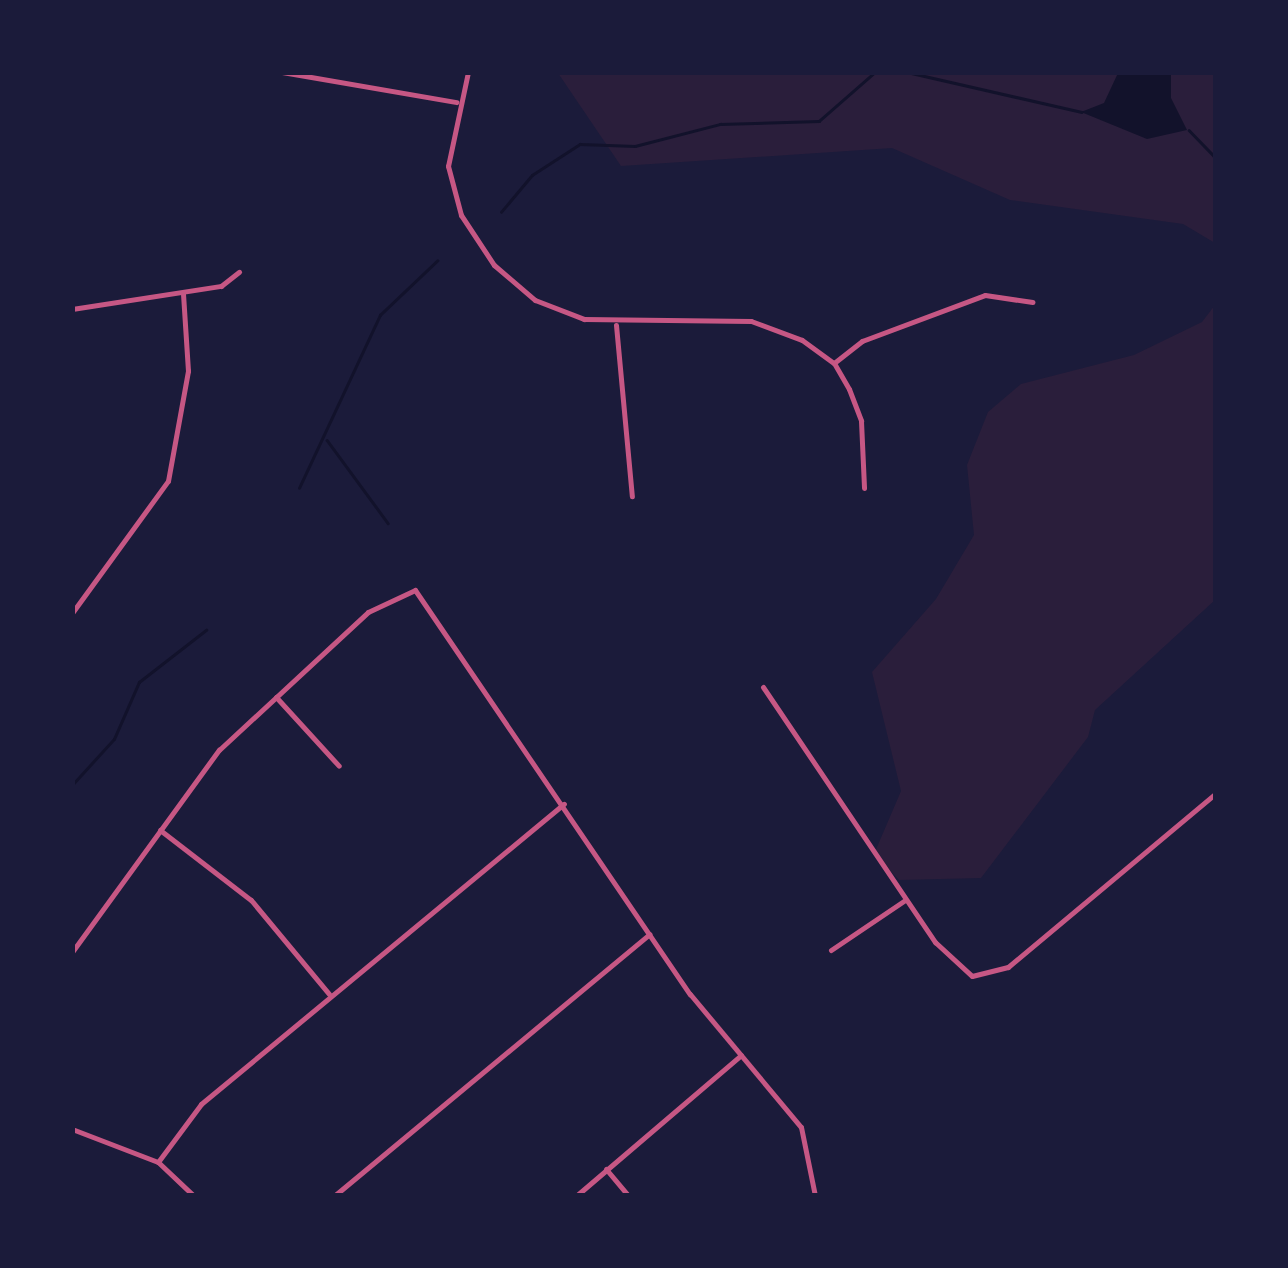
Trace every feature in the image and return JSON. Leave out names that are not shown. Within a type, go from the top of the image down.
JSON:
[{"type":"street","points":[[282,72],[458,102]]},
{"type":"street","points":[[468,72],[458,102],[450,182],[482,250],[535,300],[616,325],[751,321],[834,362],[861,421],[864,488]]},
{"type":"street","points":[[72,308],[182,293],[239,272]]},
{"type":"street","points":[[72,613],[168,482],[188,371],[182,293]]},
{"type":"street","points":[[834,362],[862,341],[986,295],[1032,302]]},
{"type":"street","points":[[616,325],[632,496]]},
{"type":"street","points":[[72,952],[210,760],[368,612],[416,590],[650,934],[806,1136],[814,1196]]},
{"type":"street","points":[[763,687],[905,900],[954,966],[994,975],[1216,793]]},
{"type":"street","points":[[276,698],[339,766]]},
{"type":"street","points":[[158,1162],[201,1104],[564,804]]},
{"type":"street","points":[[160,830],[250,900],[330,995]]},
{"type":"street","points":[[830,950],[905,900]]},
{"type":"street","points":[[334,1196],[650,934]]},
{"type":"street","points":[[576,1196],[741,1056]]},
{"type":"street","points":[[72,1129],[158,1162],[194,1196]]},
{"type":"street","points":[[606,1169],[628,1196]]},
{"type":"shaded area","points":[[558,73],[1215,73],[1215,243],[1183,224],[1010,200],[892,148],[621,166]]},
{"type":"shaded area","points":[[1118,73],[1171,73],[1171,98],[1187,130],[1147,139],[1081,112],[1104,103]]},
{"type":"shaded area","points":[[1215,305],[1215,600],[1095,710],[1088,737],[981,878],[899,880],[874,854],[901,791],[872,672],[936,599],[974,535],[967,465],[988,412],[1021,384],[1134,355],[1202,322]]},
{"type":"waterway","points":[[501,212],[532,175],[580,144],[635,146],[720,124],[819,121],[875,72]]},
{"type":"waterway","points":[[907,72],[1081,112]]},
{"type":"waterway","points":[[1189,130],[1216,158]]},
{"type":"waterway","points":[[299,488],[380,315],[437,261]]},
{"type":"waterway","points":[[327,440],[388,523]]},
{"type":"waterway","points":[[72,785],[114,739],[139,682],[206,630]]}]
